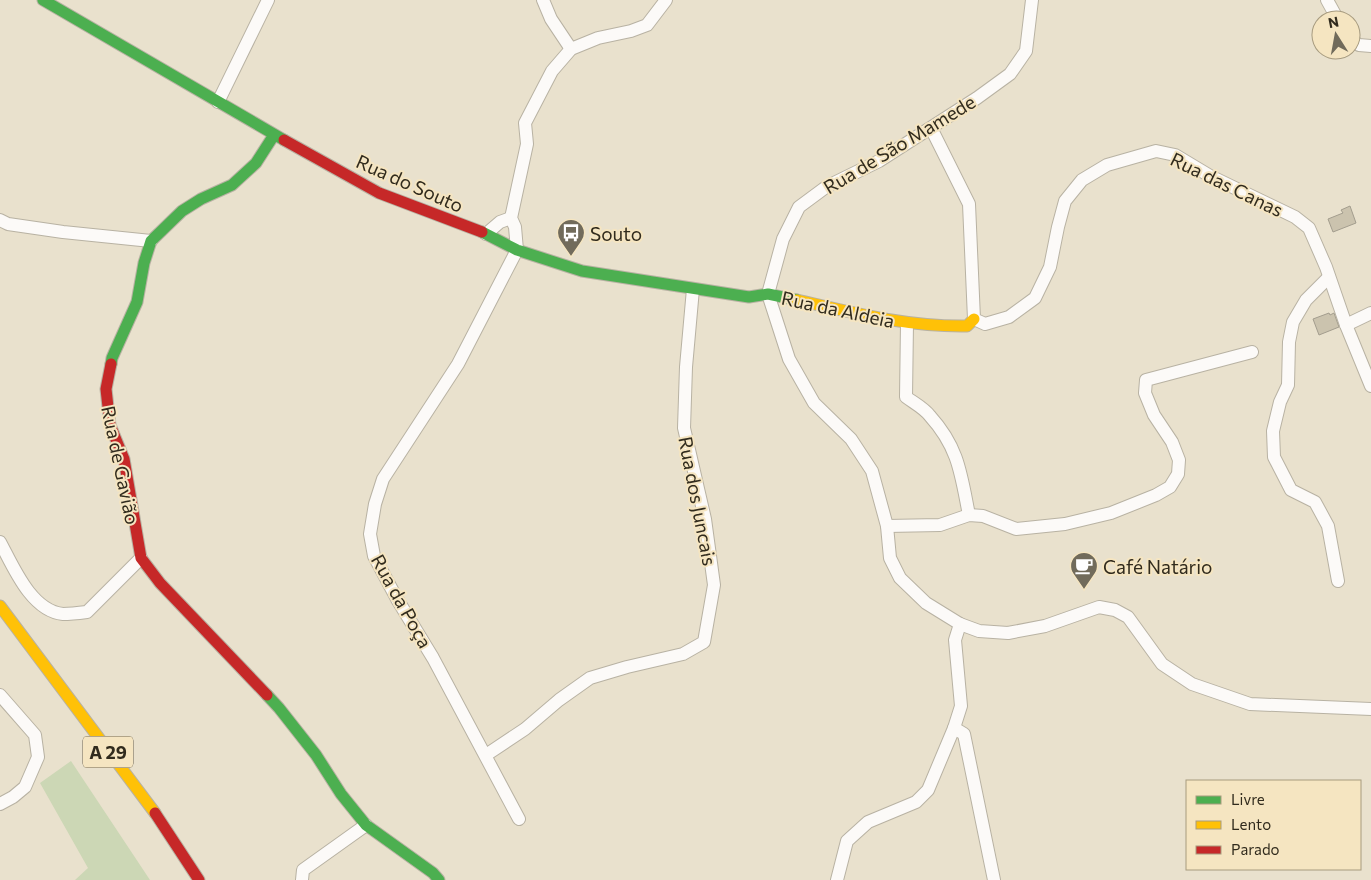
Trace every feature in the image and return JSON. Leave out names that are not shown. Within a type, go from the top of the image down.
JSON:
[{"type":"main road","name":"Rua do Souto","points":[[42,0],[378,192],[486,234],[517,250],[582,271],[749,296],[768,294]]},
{"type":"main road","points":[[151,241],[182,211],[201,199],[232,185],[256,163],[274,134]]},
{"type":"main road","name":"Rua de Gavião","points":[[151,241],[144,263],[137,302],[112,358],[106,388],[110,425],[124,459],[141,558],[160,583],[279,708],[316,755],[341,794],[366,825],[433,873],[439,880]]},
{"type":"main road","name":"Rua da Aldeia","points":[[768,294],[907,323],[954,327],[967,326],[974,319]]},
{"type":"main road","name":"A 29","points":[[0,606],[167,830],[199,880]]},
{"type":"street","points":[[218,102],[268,0]]},
{"type":"street","points":[[543,0],[551,19],[571,49]]},
{"type":"street","points":[[517,250],[515,227],[511,218],[527,144],[525,123],[552,71],[571,49],[598,38],[631,31],[647,25],[666,0]]},
{"type":"street","name":"Rua de São Mamede","points":[[768,294],[783,239],[800,208],[826,187],[879,160],[931,128],[1010,74],[1026,51],[1032,0]]},
{"type":"street","points":[[931,128],[970,204],[974,319]]},
{"type":"street","name":"Rua das Canas","points":[[974,319],[986,324],[1009,317],[1035,298],[1050,267],[1058,226],[1066,201],[1082,180],[1107,165],[1156,151],[1175,155],[1210,176],[1295,217],[1309,228],[1330,277],[1346,325],[1371,386]]},
{"type":"street","points":[[486,234],[500,222],[511,218]]},
{"type":"street","points":[[0,220],[8,224],[45,230],[151,241]]},
{"type":"street","name":"Rua da Poça","points":[[517,250],[458,364],[383,479],[375,504],[370,534],[374,556],[486,754],[519,819]]},
{"type":"street","points":[[1330,277],[1306,300],[1293,322],[1289,342],[1288,385],[1280,402],[1274,431],[1274,457],[1291,490],[1314,502],[1328,526],[1338,581]]},
{"type":"street","name":"Rua dos Juncais","points":[[486,754],[525,729],[559,700],[590,678],[683,654],[704,642],[714,585],[705,519],[684,428],[686,367],[693,289]]},
{"type":"street","points":[[768,294],[789,358],[814,403],[851,439],[872,471],[887,526],[890,558],[900,578],[926,603],[960,624],[979,631],[1008,633],[1045,626],[1099,607],[1115,610],[1128,617],[1162,664],[1192,684],[1250,704],[1371,709]]},
{"type":"street","points":[[1346,325],[1371,313]]},
{"type":"street","name":"Rua da Aldeia","points":[[907,323],[906,397],[929,414],[946,437],[959,463],[969,515]]},
{"type":"street","points":[[887,526],[940,526],[969,515],[983,516],[1016,529],[1065,524],[1111,514],[1156,495],[1170,487],[1178,474],[1179,460],[1172,442],[1154,415],[1145,394],[1146,380],[1252,352]]},
{"type":"street","points":[[0,542],[25,587],[42,607],[61,614],[87,612],[141,558]]},
{"type":"street","points":[[837,880],[847,841],[868,822],[916,802],[928,790],[954,728],[961,706],[955,640],[960,624]]},
{"type":"street","points":[[0,696],[35,735],[38,757],[25,787],[14,797],[0,804]]},
{"type":"street","points":[[954,728],[964,734],[994,880]]},
{"type":"street","points":[[302,880],[304,870],[366,825]]},
{"type":"green space","points":[[71,761],[150,880],[75,880],[88,868],[40,783]]},
{"type":"building","points":[[1350,206],[1356,223],[1333,232],[1328,219],[1343,213],[1341,210]]},
{"type":"building","points":[[1329,313],[1330,315],[1334,313],[1339,327],[1319,335],[1313,319]]},
{"type":"traffic: fast","points":[[43,0],[284,140]]},
{"type":"traffic: fast","points":[[111,364],[137,302],[144,263],[151,241],[182,211],[201,199],[232,185],[256,163],[274,135]]},
{"type":"traffic: fast","points":[[482,232],[517,250],[582,271],[749,297],[768,294],[797,300]]},
{"type":"traffic: fast","points":[[267,695],[316,755],[341,794],[366,825],[433,873],[439,880]]},
{"type":"traffic: slow","points":[[797,300],[902,322],[967,326],[974,319]]},
{"type":"traffic: slow","points":[[0,606],[155,813]]},
{"type":"traffic: jam","points":[[284,140],[379,193],[482,232]]},
{"type":"traffic: jam","points":[[111,364],[106,389],[110,425],[124,459],[141,558],[160,583],[267,695]]},
{"type":"traffic: jam","points":[[155,813],[199,880]]},
{"type":"place","name":"Souto","points":[[571,257]]},
{"type":"place","name":"Café Natário","points":[[1084,590]]}]
